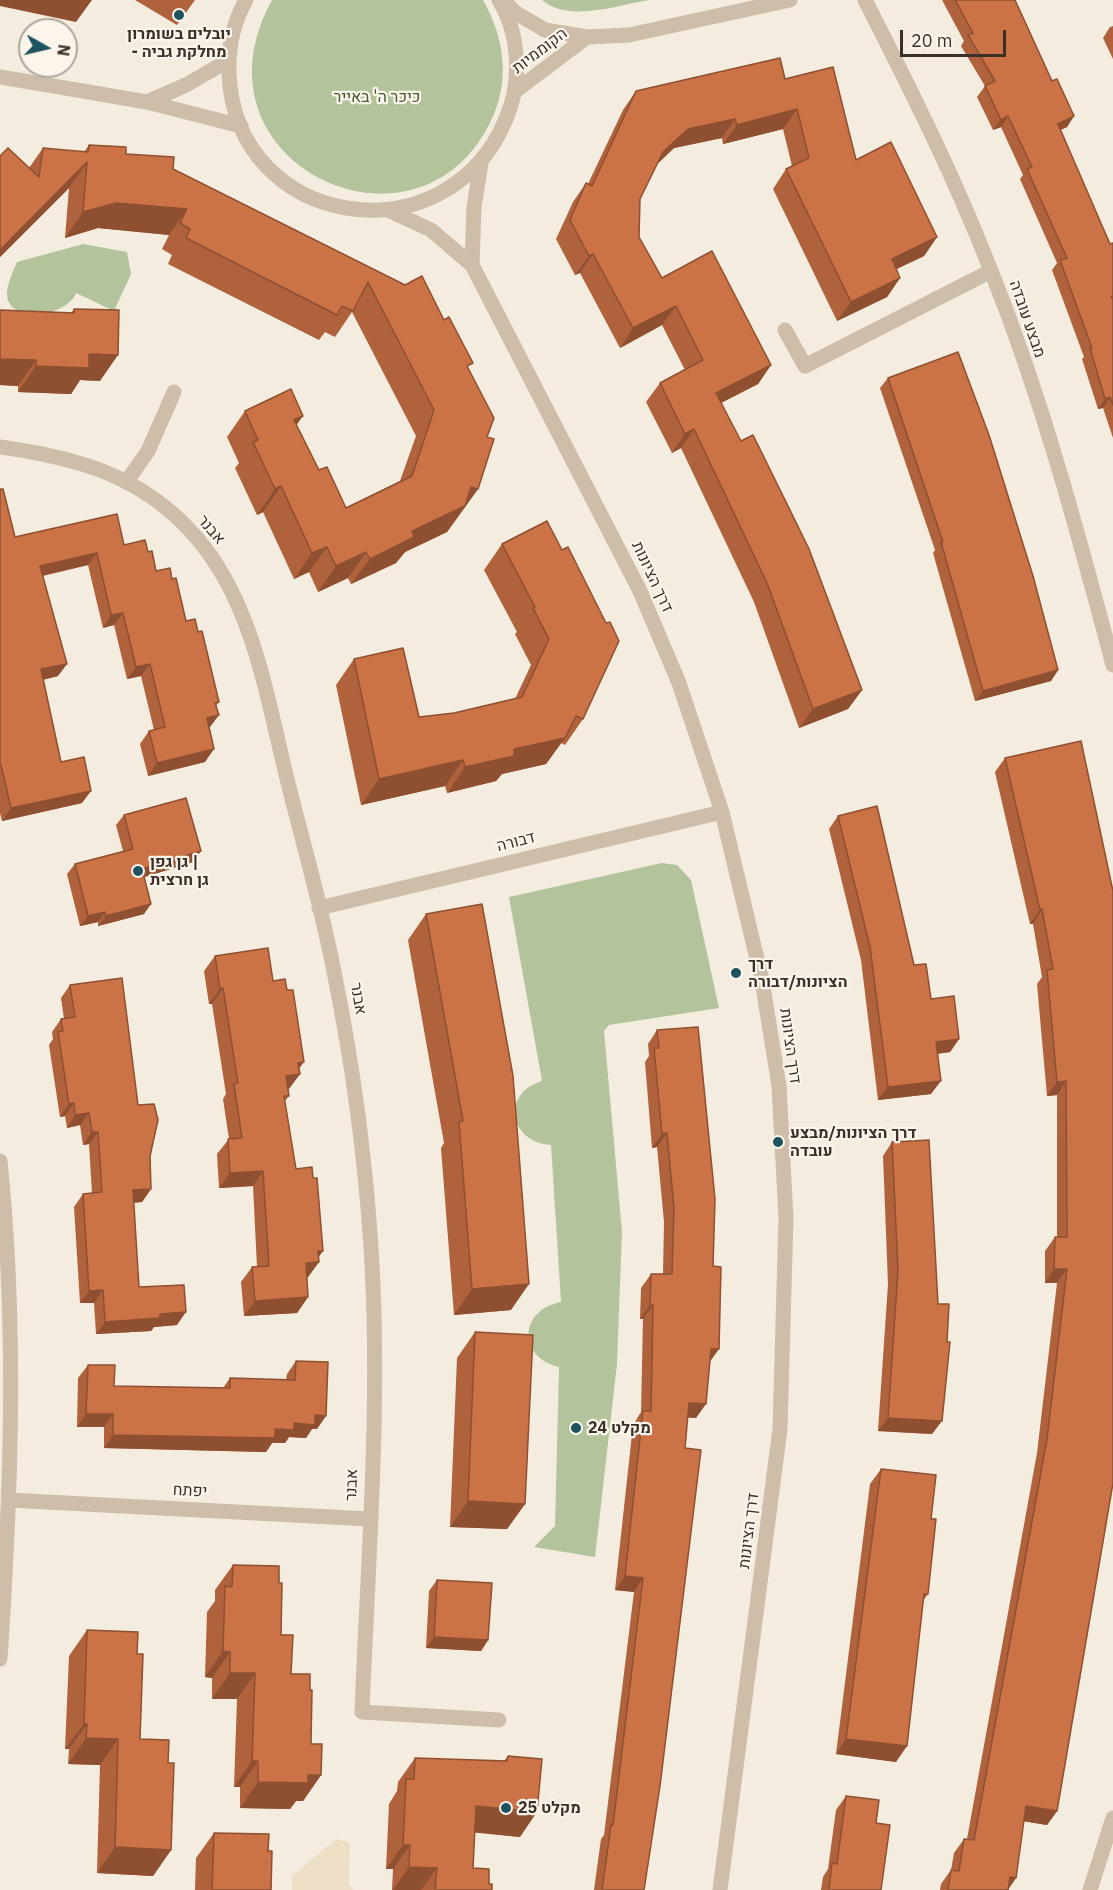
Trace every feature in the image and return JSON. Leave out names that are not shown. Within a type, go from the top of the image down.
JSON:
[{"type":"street","points":[[246,0],[233,31],[229,60],[233,105],[241,126],[261,159],[285,182],[310,198],[327,205],[358,211],[390,211],[429,200],[454,186],[481,161],[500,135],[514,93],[516,76],[510,22],[501,0]]},
{"type":"street","name":"הקוממיות","points":[[501,0],[516,13],[545,30],[587,37],[629,35],[790,0]]},
{"type":"street","name":"מבצע עובדה","points":[[865,0],[908,83],[991,271],[1050,442],[1113,665]]},
{"type":"street","name":"הקוממיות","points":[[514,93],[587,37]]},
{"type":"street","points":[[147,102],[186,85],[229,60]]},
{"type":"street","points":[[0,77],[147,102],[241,126]]},
{"type":"street","name":"דרך הציונות","points":[[472,265],[474,207],[481,161]]},
{"type":"street","name":"דרך הציונות","points":[[390,211],[431,230],[472,265],[640,591],[679,683],[722,812],[762,980],[778,1086],[786,1218],[780,1429],[720,1890]]},
{"type":"street","points":[[785,330],[805,366],[991,271]]},
{"type":"street","points":[[127,481],[148,451],[174,392]]},
{"type":"street","name":"אבנר","points":[[0,447],[89,464],[127,481],[195,535],[228,579],[246,625],[268,701],[335,975],[352,1069],[371,1248],[374,1370],[362,1712],[500,1720]]},
{"type":"street","name":"דבורה","points":[[319,909],[722,812]]},
{"type":"street","points":[[0,1161],[10,1291],[9,1500],[0,1659]]},
{"type":"street","name":"יפתח","points":[[9,1500],[369,1519]]},
{"type":"street","points":[[1090,1890],[1113,1818]]},
{"type":"green space","name":"כיכר ה' באייר","points":[[272,0],[483,0],[499,41],[503,70],[502,85],[494,114],[461,163],[417,188],[369,193],[323,180],[284,152],[259,110],[253,59]]},
{"type":"green space","points":[[542,0],[649,0],[579,11],[553,7]]},
{"type":"green space","points":[[83,244],[127,252],[131,274],[114,311],[76,293],[62,308],[38,314],[27,314],[10,304],[7,290],[17,262]]},
{"type":"green space","points":[[662,863],[677,865],[691,880],[719,1008],[609,1025],[604,1031],[622,1232],[617,1364],[595,1557],[534,1547],[555,1526],[559,1367],[545,1362],[536,1354],[530,1344],[528,1334],[537,1314],[561,1302],[551,1145],[537,1142],[526,1135],[519,1127],[515,1116],[520,1096],[529,1087],[542,1081],[509,897]]},
{"type":"shaded area","points":[[336,1839],[350,1843],[349,1884],[353,1890],[292,1890],[292,1876]]},
{"type":"building","points":[[955,0],[1015,0],[1052,81],[1057,79],[1074,116],[1058,124],[1110,244],[1113,243],[1113,296],[1111,297],[1113,299],[1113,405],[1110,397],[1105,399],[1090,348],[1092,348],[1060,260],[1067,258],[1027,169],[1032,167],[1008,116],[1001,120],[985,86],[995,81],[968,35],[973,33]]},
{"type":"building","points":[[780,58],[785,79],[833,67],[856,160],[891,142],[937,237],[892,259],[900,278],[851,302],[786,169],[809,158],[797,109],[737,125],[735,119],[688,129],[663,152],[640,199],[639,237],[662,278],[712,251],[771,365],[716,393],[741,441],[753,435],[788,506],[809,549],[862,690],[813,709],[767,583],[694,429],[685,434],[660,383],[703,360],[676,306],[633,328],[593,254],[589,256],[570,220],[586,183],[592,186],[636,91]]},
{"type":"building","points":[[89,145],[126,147],[126,154],[174,157],[173,169],[405,285],[422,276],[444,320],[449,317],[473,363],[467,366],[494,418],[487,437],[494,439],[478,489],[471,487],[465,506],[412,531],[414,537],[370,559],[366,552],[336,566],[327,547],[312,553],[281,486],[275,489],[253,442],[258,440],[245,411],[291,389],[303,416],[294,420],[319,470],[327,467],[346,508],[412,476],[434,410],[368,282],[353,311],[342,306],[337,315],[186,238],[190,229],[180,223],[187,209],[116,203],[83,212],[87,162],[0,250],[0,156],[8,148],[39,177],[43,148],[88,152]]},
{"type":"building","points":[[74,309],[119,310],[118,355],[89,354],[89,368],[36,366],[36,360],[0,359],[0,310],[74,313]]},
{"type":"building","points":[[958,352],[989,435],[1033,576],[1058,670],[983,691],[941,542],[943,542],[888,378]]},
{"type":"building","points":[[0,489],[3,489],[15,537],[117,514],[124,545],[145,540],[148,552],[152,551],[156,571],[170,568],[172,579],[176,578],[186,621],[195,619],[198,632],[202,631],[219,702],[215,703],[219,715],[207,718],[214,749],[157,763],[149,731],[165,727],[150,664],[136,667],[123,613],[111,615],[97,553],[40,566],[67,664],[41,669],[61,762],[84,757],[91,791],[11,808],[0,765]]},
{"type":"building","points":[[547,521],[562,550],[568,547],[606,623],[610,622],[619,641],[583,719],[576,716],[565,738],[514,749],[514,756],[465,767],[463,760],[379,779],[354,659],[403,648],[419,717],[454,713],[522,697],[549,639],[502,544]]},
{"type":"building","points":[[1081,741],[1113,891],[1113,1483],[1057,1811],[1026,1806],[1016,1878],[1010,1877],[1008,1890],[948,1890],[951,1870],[959,1871],[964,1839],[974,1840],[1047,1439],[1067,1269],[1054,1269],[1055,1237],[1067,1237],[1066,1081],[1057,1082],[1047,970],[1053,969],[1042,909],[1040,910],[1005,758]]},
{"type":"building","points":[[186,798],[201,851],[142,869],[151,904],[106,916],[105,912],[88,916],[75,864],[133,849],[124,815]]},
{"type":"building","points":[[877,806],[914,965],[926,964],[931,999],[954,996],[959,1039],[936,1042],[941,1081],[888,1087],[870,947],[838,816]]},
{"type":"building","points":[[482,904],[513,1076],[529,1284],[472,1289],[459,1122],[463,1121],[426,914]]},
{"type":"building","points":[[268,948],[273,981],[285,979],[287,990],[293,990],[304,1062],[298,1063],[300,1074],[286,1076],[289,1096],[284,1096],[296,1169],[312,1167],[313,1178],[317,1178],[323,1251],[318,1251],[319,1262],[306,1263],[308,1297],[255,1301],[252,1267],[269,1266],[263,1171],[230,1173],[228,1139],[242,1138],[234,1084],[238,1083],[223,988],[220,989],[215,956]]},
{"type":"building","points":[[122,978],[138,1105],[154,1104],[158,1120],[150,1156],[151,1189],[133,1190],[139,1287],[184,1285],[186,1312],[160,1314],[160,1318],[105,1322],[103,1290],[89,1291],[83,1194],[102,1192],[98,1132],[92,1132],[89,1113],[75,1115],[74,1103],[69,1104],[58,1032],[63,1031],[61,1019],[75,1017],[70,985]]},
{"type":"building","points":[[698,1027],[715,1199],[713,1266],[721,1267],[719,1349],[711,1349],[706,1404],[689,1403],[685,1448],[701,1450],[660,1786],[644,1890],[602,1890],[611,1825],[613,1825],[643,1578],[625,1576],[643,1411],[651,1411],[653,1305],[650,1305],[651,1274],[672,1274],[674,1208],[667,1133],[662,1134],[654,1048],[659,1048],[657,1030]]},
{"type":"building","points":[[929,1140],[938,1304],[949,1304],[947,1342],[950,1342],[942,1421],[888,1418],[898,1270],[892,1142]]},
{"type":"building","points":[[475,1332],[533,1335],[525,1504],[468,1501]]},
{"type":"building","points":[[296,1361],[328,1362],[326,1416],[315,1415],[315,1425],[294,1423],[294,1430],[275,1429],[275,1438],[113,1435],[113,1414],[86,1414],[88,1365],[115,1365],[114,1386],[230,1388],[230,1378],[295,1380]]},
{"type":"building","points":[[881,1469],[936,1475],[931,1519],[936,1519],[928,1594],[924,1594],[907,1746],[846,1739]]},
{"type":"building","points":[[233,1565],[279,1566],[279,1583],[282,1583],[281,1635],[293,1635],[291,1674],[310,1674],[311,1744],[322,1744],[321,1775],[308,1775],[308,1783],[258,1782],[258,1761],[252,1761],[255,1673],[230,1673],[230,1652],[223,1651],[225,1586],[232,1587]]},
{"type":"building","points":[[437,1580],[492,1583],[488,1640],[434,1637]]},
{"type":"building","points":[[87,1630],[138,1632],[137,1654],[143,1654],[140,1739],[169,1740],[168,1763],[174,1763],[171,1850],[115,1847],[118,1739],[86,1738],[87,1724],[84,1724]]},
{"type":"building","points":[[508,1756],[542,1759],[537,1812],[476,1806],[473,1868],[489,1869],[489,1884],[492,1884],[492,1890],[435,1890],[437,1868],[409,1867],[410,1845],[403,1845],[406,1779],[414,1779],[415,1758],[507,1761]]},
{"type":"building","points":[[846,1796],[879,1800],[876,1823],[890,1825],[881,1890],[829,1890],[832,1863],[837,1864]]},
{"type":"building","points":[[214,1833],[269,1834],[268,1851],[272,1851],[271,1890],[212,1890]]},
{"type":"place","name":"יובלים בשומרון - מחלקת גביה","points":[[179,15]]},
{"type":"place","name":"גן גפן | גן חרצית","points":[[138,871]]},
{"type":"place","name":"דרך הציונות/דבורה","points":[[736,973]]},
{"type":"place","name":"דרך הציונות/מבצע עובדה","points":[[778,1142]]},
{"type":"place","name":"מקלט 24","points":[[576,1428]]},
{"type":"place","name":"מקלט 25","points":[[506,1808]]}]
